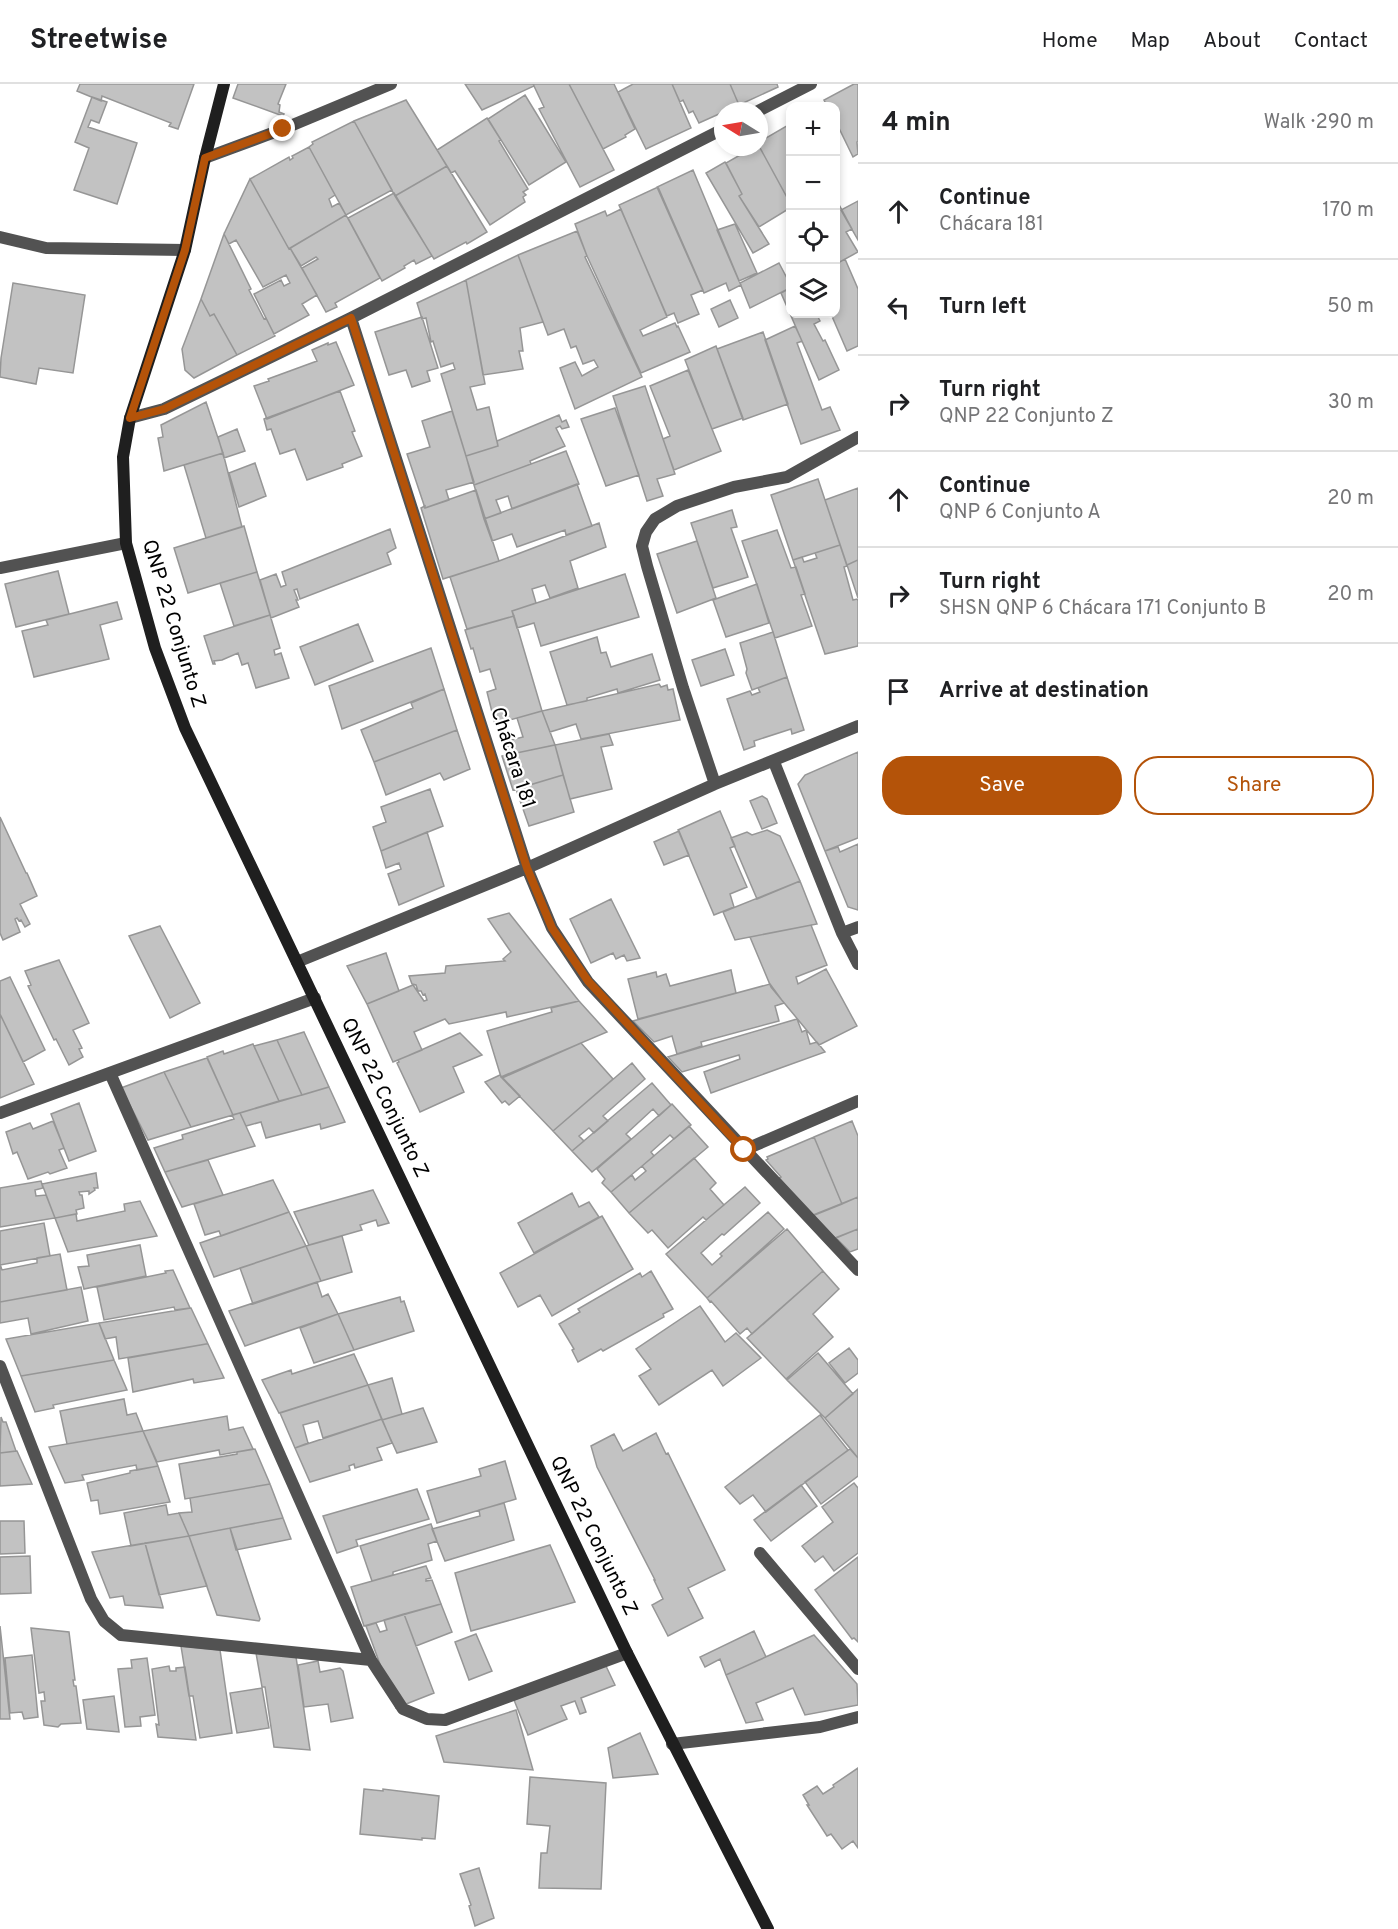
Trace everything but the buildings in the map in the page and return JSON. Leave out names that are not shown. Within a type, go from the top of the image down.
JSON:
[{"type":"street","name":"QNP 22 Conjunto Z","points":[[224,84],[185,250],[130,418],[123,457],[126,543],[155,648],[185,728],[627,1653],[768,1929]]},
{"type":"street","points":[[205,158],[283,129],[391,84]]},
{"type":"street","points":[[768,106],[811,84]]},
{"type":"street","points":[[130,418],[164,409],[351,318],[714,134]]},
{"type":"street","points":[[0,237],[46,248],[185,250]]},
{"type":"street","name":"Chácara 181","points":[[351,318],[527,868],[552,928],[588,981],[858,1270]]},
{"type":"street","points":[[715,784],[683,688],[647,566],[642,546],[646,531],[655,519],[677,506],[734,487],[787,477],[858,437]]},
{"type":"street","points":[[0,568],[126,543]]},
{"type":"street","points":[[297,962],[527,868],[715,784],[858,726]]},
{"type":"street","points":[[774,762],[842,933],[858,964]]},
{"type":"street","points":[[842,933],[858,927]]},
{"type":"street","points":[[0,1113],[315,998]]},
{"type":"street","points":[[111,1073],[371,1660],[403,1709],[427,1719],[445,1720],[627,1653]]},
{"type":"street","points":[[744,1150],[858,1101]]},
{"type":"street","points":[[0,1366],[92,1599],[104,1622],[121,1635],[371,1660]]},
{"type":"street","points":[[760,1552],[858,1670]]},
{"type":"street","points":[[672,1744],[820,1727],[858,1717]]},
{"type":"route","points":[[283,129],[205,158],[185,250],[130,418],[164,409],[351,318],[527,868],[552,928],[588,981],[744,1150]]}]
